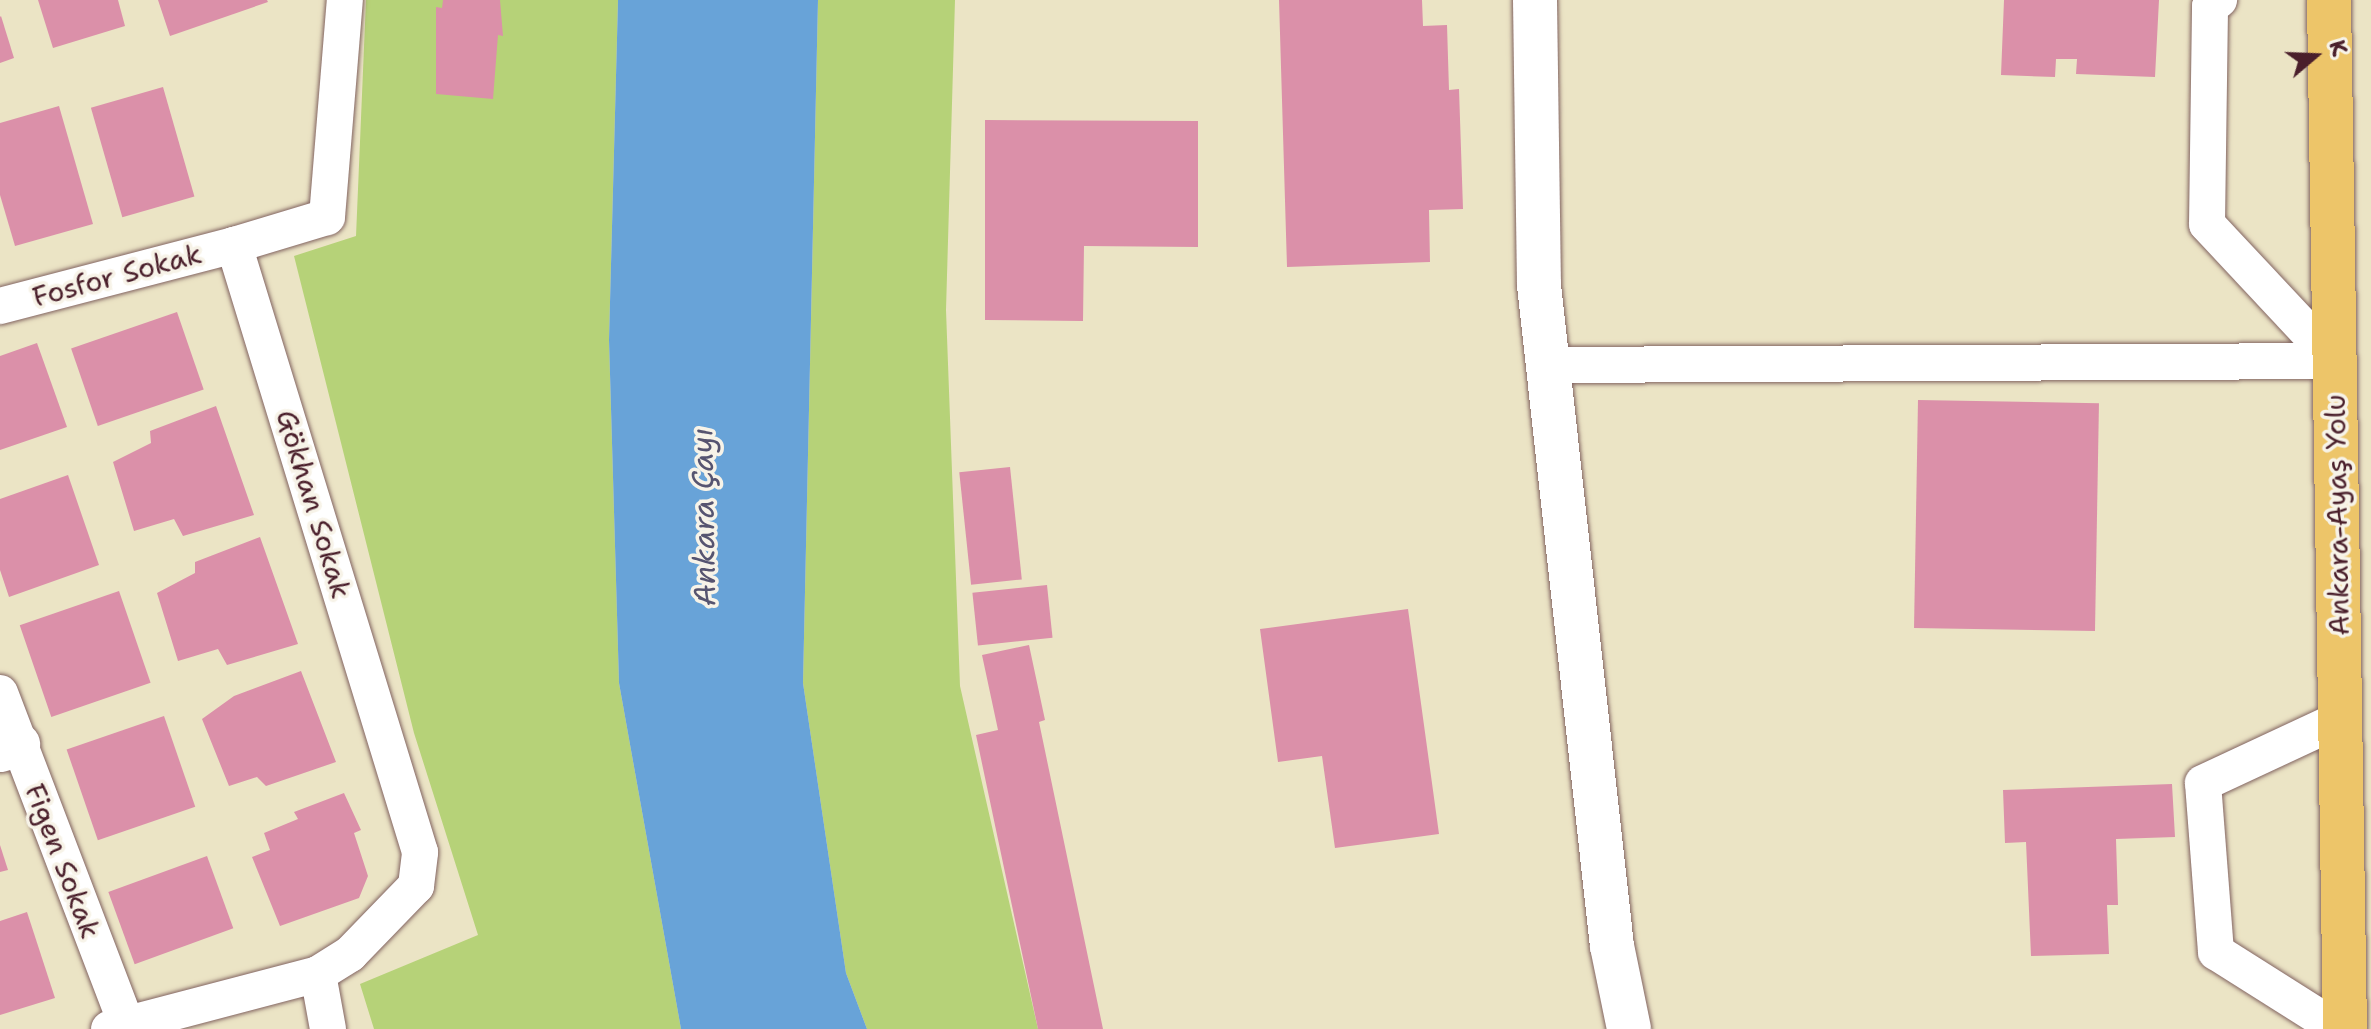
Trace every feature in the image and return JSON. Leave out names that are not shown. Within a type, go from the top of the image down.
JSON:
[{"type":"highway","name":"Ankara-Ayaş Yolu","points":[[2329,0],[2345,1029]]},
{"type":"street","points":[[234,245],[327,217],[345,0]]},
{"type":"street","points":[[1535,0],[1539,285],[1612,946],[1629,1029]]},
{"type":"street","points":[[2219,0],[2210,6],[2207,224],[2335,361]]},
{"type":"street","name":"Fosfor Sokak","points":[[0,306],[234,245]]},
{"type":"street","name":"Gökhan Sokak","points":[[121,1027],[318,974],[350,954],[416,886],[420,852],[234,245]]},
{"type":"street","points":[[1548,365],[2335,361]]},
{"type":"street","name":"Figen Sokak","points":[[0,693],[9,747],[121,1027]]},
{"type":"street","points":[[2338,1029],[2216,952],[2203,783],[2340,719]]},
{"type":"street","points":[[318,974],[328,1029]]},
{"type":"green space","points":[[366,0],[618,0],[609,340],[619,683],[681,1029],[374,1029],[360,984],[478,935],[414,733],[294,256],[356,236]]},
{"type":"green space","points":[[818,0],[955,0],[946,310],[960,686],[1038,1029],[867,1029],[846,973],[803,683]]},
{"type":"water","name":"Ankara Çayı","points":[[618,0],[818,0],[803,683],[846,973],[867,1029],[681,1029],[619,683],[609,340]]},
{"type":"building","points":[[38,0],[118,0],[125,26],[53,48]]},
{"type":"building","points":[[158,0],[267,0],[268,2],[170,36]]},
{"type":"building","points":[[443,0],[500,0],[503,36],[498,35],[493,99],[436,94],[436,7],[442,8]]},
{"type":"building","points":[[1279,0],[1422,0],[1423,26],[1447,25],[1449,90],[1459,89],[1463,209],[1429,210],[1430,262],[1287,267]]},
{"type":"building","points":[[2004,0],[2159,0],[2155,77],[2076,74],[2077,59],[2056,59],[2055,77],[2001,75]]},
{"type":"building","points":[[0,17],[14,58],[0,63]]},
{"type":"building","points":[[163,87],[194,197],[122,217],[91,108]]},
{"type":"building","points":[[59,106],[93,224],[15,246],[0,195],[0,123]]},
{"type":"building","points":[[985,120],[1198,121],[1198,247],[1084,246],[1083,321],[985,320]]},
{"type":"building","points":[[177,312],[204,390],[98,426],[71,348]]},
{"type":"building","points":[[37,343],[67,427],[0,450],[0,356]]},
{"type":"building","points":[[1918,400],[2099,403],[2095,631],[1914,628]]},
{"type":"building","points":[[216,406],[254,515],[183,536],[174,519],[134,531],[113,462],[151,443],[150,431]]},
{"type":"building","points":[[1010,467],[1022,579],[971,585],[959,472]]},
{"type":"building","points":[[68,475],[99,565],[9,597],[0,570],[0,499]]},
{"type":"building","points":[[260,537],[298,644],[227,665],[218,649],[178,661],[157,593],[195,573],[195,562]]},
{"type":"building","points":[[1047,585],[1053,638],[978,646],[972,593]]},
{"type":"building","points":[[119,591],[151,683],[51,717],[20,625]]},
{"type":"building","points":[[1408,609],[1439,834],[1335,848],[1322,756],[1278,762],[1260,629]]},
{"type":"building","points":[[1029,645],[1045,720],[1039,722],[1103,1029],[1038,1029],[976,735],[998,730],[982,655]]},
{"type":"building","points":[[301,671],[336,762],[266,786],[257,777],[229,786],[202,719],[234,696]]},
{"type":"building","points":[[164,716],[195,807],[98,840],[67,750]]},
{"type":"building","points":[[2172,784],[2175,837],[2116,839],[2118,905],[2107,905],[2109,954],[2031,956],[2026,842],[2005,843],[2003,790]]},
{"type":"building","points":[[344,793],[361,830],[354,833],[368,876],[359,898],[280,926],[252,857],[270,850],[264,833],[298,819],[294,812]]},
{"type":"building","points":[[0,845],[8,870],[0,872]]},
{"type":"building","points":[[207,856],[233,928],[135,964],[108,892]]},
{"type":"building","points":[[27,912],[55,998],[0,1015],[0,921]]}]
